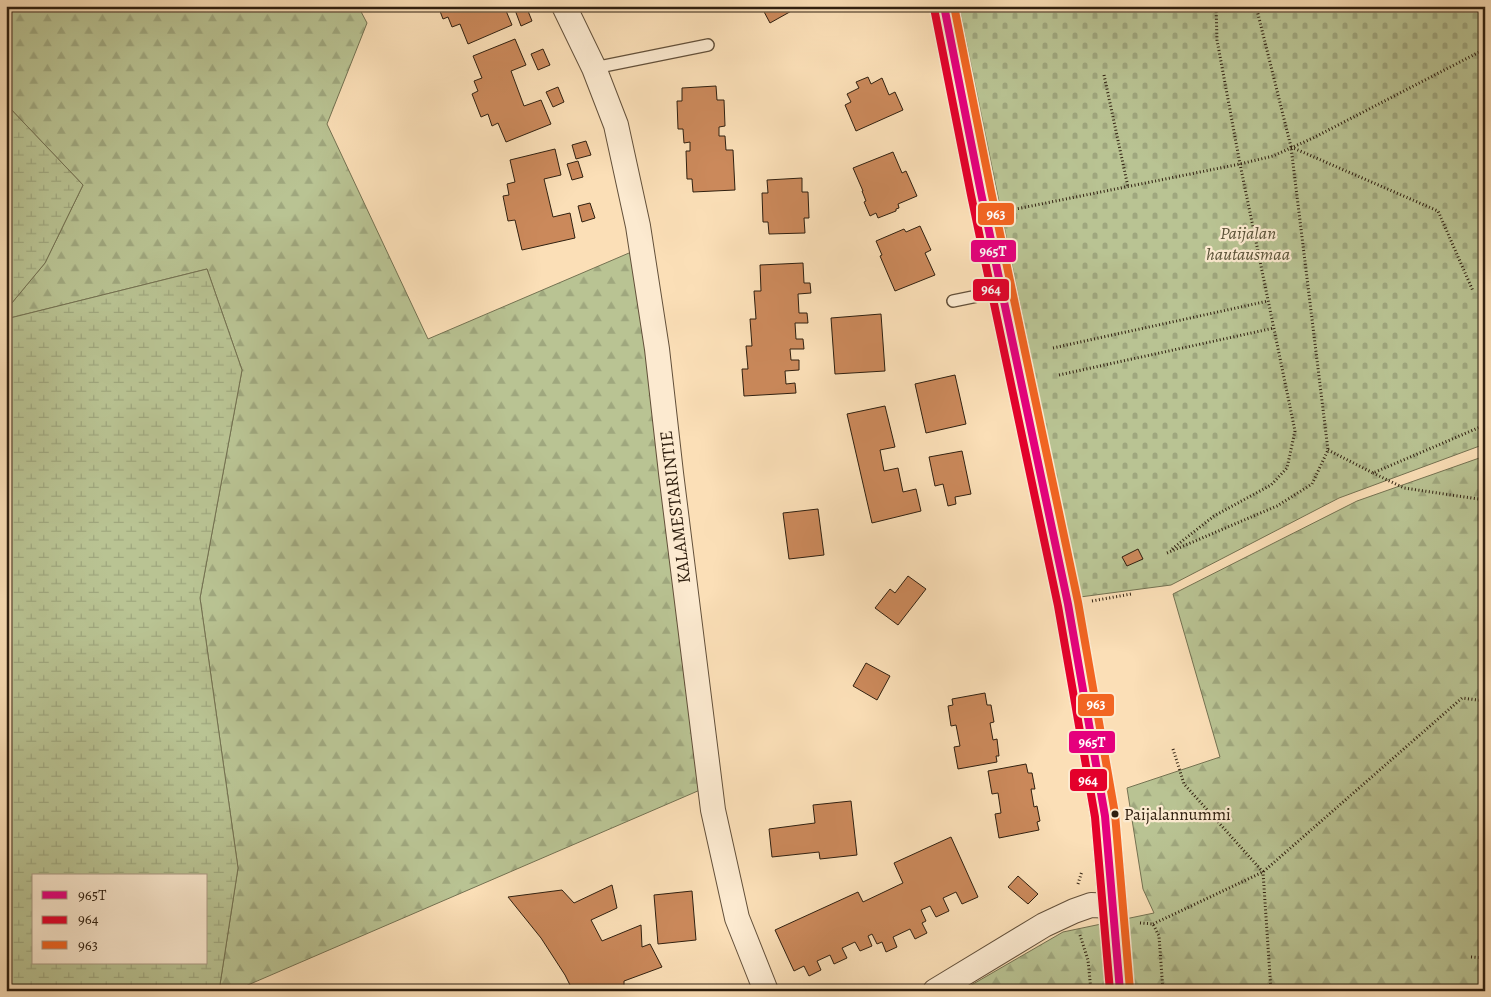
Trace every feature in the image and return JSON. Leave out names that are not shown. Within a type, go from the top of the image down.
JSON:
[{"type":"street","points":[[944,6],[1068,604],[1105,816],[1120,991]]},
{"type":"street","name":"KALAMESTARINTIE","points":[[569,16],[594,68],[616,125],[638,226],[657,349],[713,810],[737,918],[766,991]]},
{"type":"street","points":[[935,991],[1044,925],[1061,917],[1091,905],[1113,916]]},
{"type":"lane","points":[[594,68],[708,45]]},
{"type":"lane","points":[[954,301],[1002,291]]},
{"type":"path","points":[[1216,6],[1217,40],[1240,164],[1295,431],[1287,468],[1271,485],[1214,516],[1167,553],[1277,506],[1305,489],[1312,484],[1328,450],[1291,147],[1256,6]]},
{"type":"path","points":[[986,215],[1274,156],[1313,138],[1485,49]]},
{"type":"path","points":[[1104,75],[1128,187]]},
{"type":"path","points":[[1291,147],[1438,211],[1473,291]]},
{"type":"path","points":[[1053,348],[1268,301]]},
{"type":"path","points":[[1059,375],[1274,328]]},
{"type":"path","points":[[1373,473],[1485,425]]},
{"type":"path","points":[[1328,450],[1404,488],[1485,500]]},
{"type":"path","points":[[1089,601],[1131,594]]},
{"type":"path","points":[[1113,916],[1153,924],[1263,872],[1462,698],[1485,701]]},
{"type":"path","points":[[1173,749],[1184,784],[1263,872],[1271,991]]},
{"type":"path","points":[[1153,924],[1158,936],[1163,991]]},
{"type":"path","points":[[1079,932],[1088,960],[1091,991]]},
{"type":"path","points":[[1471,957],[1485,958]]},
{"type":"green space","points":[[6,6],[358,6],[367,23],[327,124],[428,339],[636,250],[685,684],[707,787],[234,991],[219,991],[238,868],[200,598],[242,370],[207,269],[6,319],[6,310],[45,263],[83,185],[6,104]]},
{"type":"green space","name":"Paijalan hautausmaa","points":[[959,6],[1485,6],[1485,444],[1339,498],[1171,585],[1080,597]]},
{"type":"green space","points":[[6,104],[83,185],[45,263],[6,310]]},
{"type":"green space","points":[[207,269],[242,370],[200,598],[238,868],[219,991],[6,991],[6,319]]},
{"type":"green space","points":[[1485,456],[1485,991],[961,991],[1063,932],[1154,913],[1143,889],[1127,788],[1220,757],[1173,594],[1357,501]]},
{"type":"building","points":[[438,6],[485,6],[485,8],[489,6],[504,6],[512,25],[468,44],[460,24],[452,27],[448,17],[443,19]]},
{"type":"building","points":[[526,6],[532,21],[521,26],[515,10]]},
{"type":"building","points":[[761,6],[794,6],[795,9],[770,23]]},
{"type":"building","points":[[515,39],[526,65],[511,71],[524,106],[541,100],[551,124],[506,142],[498,123],[492,126],[488,114],[481,117],[472,94],[478,91],[474,81],[482,78],[473,56]]},
{"type":"building","points":[[543,49],[550,65],[538,70],[531,54]]},
{"type":"building","points":[[868,77],[871,84],[882,78],[889,95],[895,92],[903,110],[856,131],[845,105],[851,102],[847,94],[859,88],[856,82]]},
{"type":"building","points":[[716,86],[717,100],[724,100],[725,126],[719,127],[719,136],[725,136],[726,150],[733,150],[735,190],[693,192],[692,179],[687,179],[686,151],[690,151],[690,142],[684,143],[683,129],[678,129],[677,101],[682,101],[682,88]]},
{"type":"building","points":[[558,87],[564,102],[553,107],[546,92]]},
{"type":"building","points":[[586,141],[591,155],[576,159],[572,145]]},
{"type":"building","points":[[555,149],[561,175],[544,179],[553,217],[570,213],[575,238],[522,250],[515,220],[508,221],[503,196],[509,195],[507,184],[515,182],[510,160]]},
{"type":"building","points":[[893,152],[902,173],[906,171],[917,196],[898,204],[899,208],[896,211],[878,218],[876,213],[870,216],[864,202],[866,201],[863,191],[853,168]]},
{"type":"building","points":[[578,161],[583,177],[572,180],[567,164]]},
{"type":"building","points":[[802,178],[802,192],[808,192],[809,218],[804,218],[805,233],[769,234],[768,222],[763,222],[762,193],[768,193],[767,180]]},
{"type":"building","points":[[590,203],[595,218],[582,222],[578,206]]},
{"type":"building","points":[[920,226],[931,250],[925,253],[935,275],[895,291],[880,256],[882,255],[876,241],[904,229],[906,232]]},
{"type":"building","points":[[803,263],[804,283],[810,283],[811,293],[798,294],[799,313],[807,313],[808,323],[795,323],[796,339],[803,339],[804,349],[790,349],[791,360],[799,360],[799,370],[785,371],[786,384],[795,383],[796,393],[744,396],[742,369],[748,369],[746,346],[752,346],[750,319],[756,319],[754,291],[761,291],[760,265]]},
{"type":"building","points":[[881,314],[885,371],[835,374],[831,318]]},
{"type":"building","points":[[955,375],[966,424],[926,433],[915,384]]},
{"type":"building","points":[[885,406],[895,447],[880,450],[884,471],[898,468],[903,492],[916,489],[921,511],[872,523],[847,414]]},
{"type":"building","points":[[962,451],[971,494],[955,497],[956,504],[948,506],[943,484],[935,486],[929,457]]},
{"type":"building","points":[[818,509],[824,555],[789,559],[783,513]]},
{"type":"building","points":[[1138,549],[1143,559],[1127,566],[1122,557]]},
{"type":"building","points":[[908,576],[926,589],[898,625],[875,608],[890,589],[895,593]]},
{"type":"building","points":[[866,663],[890,676],[877,700],[853,686]]},
{"type":"building","points":[[985,693],[987,705],[991,705],[994,722],[990,723],[993,740],[997,739],[999,756],[996,756],[997,762],[958,769],[954,747],[960,746],[956,725],[951,726],[948,706],[953,705],[952,699]]},
{"type":"building","points":[[1026,764],[1028,773],[1032,773],[1035,789],[1031,789],[1034,807],[1037,806],[1040,821],[1037,822],[1039,830],[999,838],[995,814],[1001,813],[998,793],[992,794],[988,771]]},
{"type":"building","points":[[851,801],[857,855],[820,859],[819,852],[772,857],[769,829],[815,823],[813,805]]},
{"type":"building","points":[[951,837],[978,897],[962,904],[956,892],[943,898],[949,911],[936,917],[930,906],[921,910],[926,921],[922,923],[927,933],[915,939],[910,929],[893,937],[897,947],[886,952],[882,942],[877,944],[872,934],[868,936],[872,946],[860,951],[855,942],[842,948],[847,958],[834,964],[830,955],[817,961],[821,970],[809,976],[804,966],[794,971],[775,930],[858,892],[863,902],[903,883],[894,863]]},
{"type":"building","points":[[1018,876],[1038,894],[1028,904],[1008,887]]},
{"type":"building","points":[[612,885],[617,908],[591,920],[602,941],[641,925],[642,947],[650,944],[662,967],[624,981],[624,991],[573,991],[541,938],[508,897],[562,890],[574,903]]},
{"type":"building","points":[[692,891],[696,940],[658,944],[654,895]]},
{"type":"transit line","name":"965T","points":[[944,6],[981,193],[1068,604],[1105,816],[1120,991]]},
{"type":"transit line","name":"963","points":[[954,6],[1078,602],[1115,814],[1130,990]]},
{"type":"transit line","name":"964","points":[[934,8],[971,195],[1058,606],[1095,817],[1110,991]]},
{"type":"place","name":"Paijalannummi","points":[[1115,814]]}]
